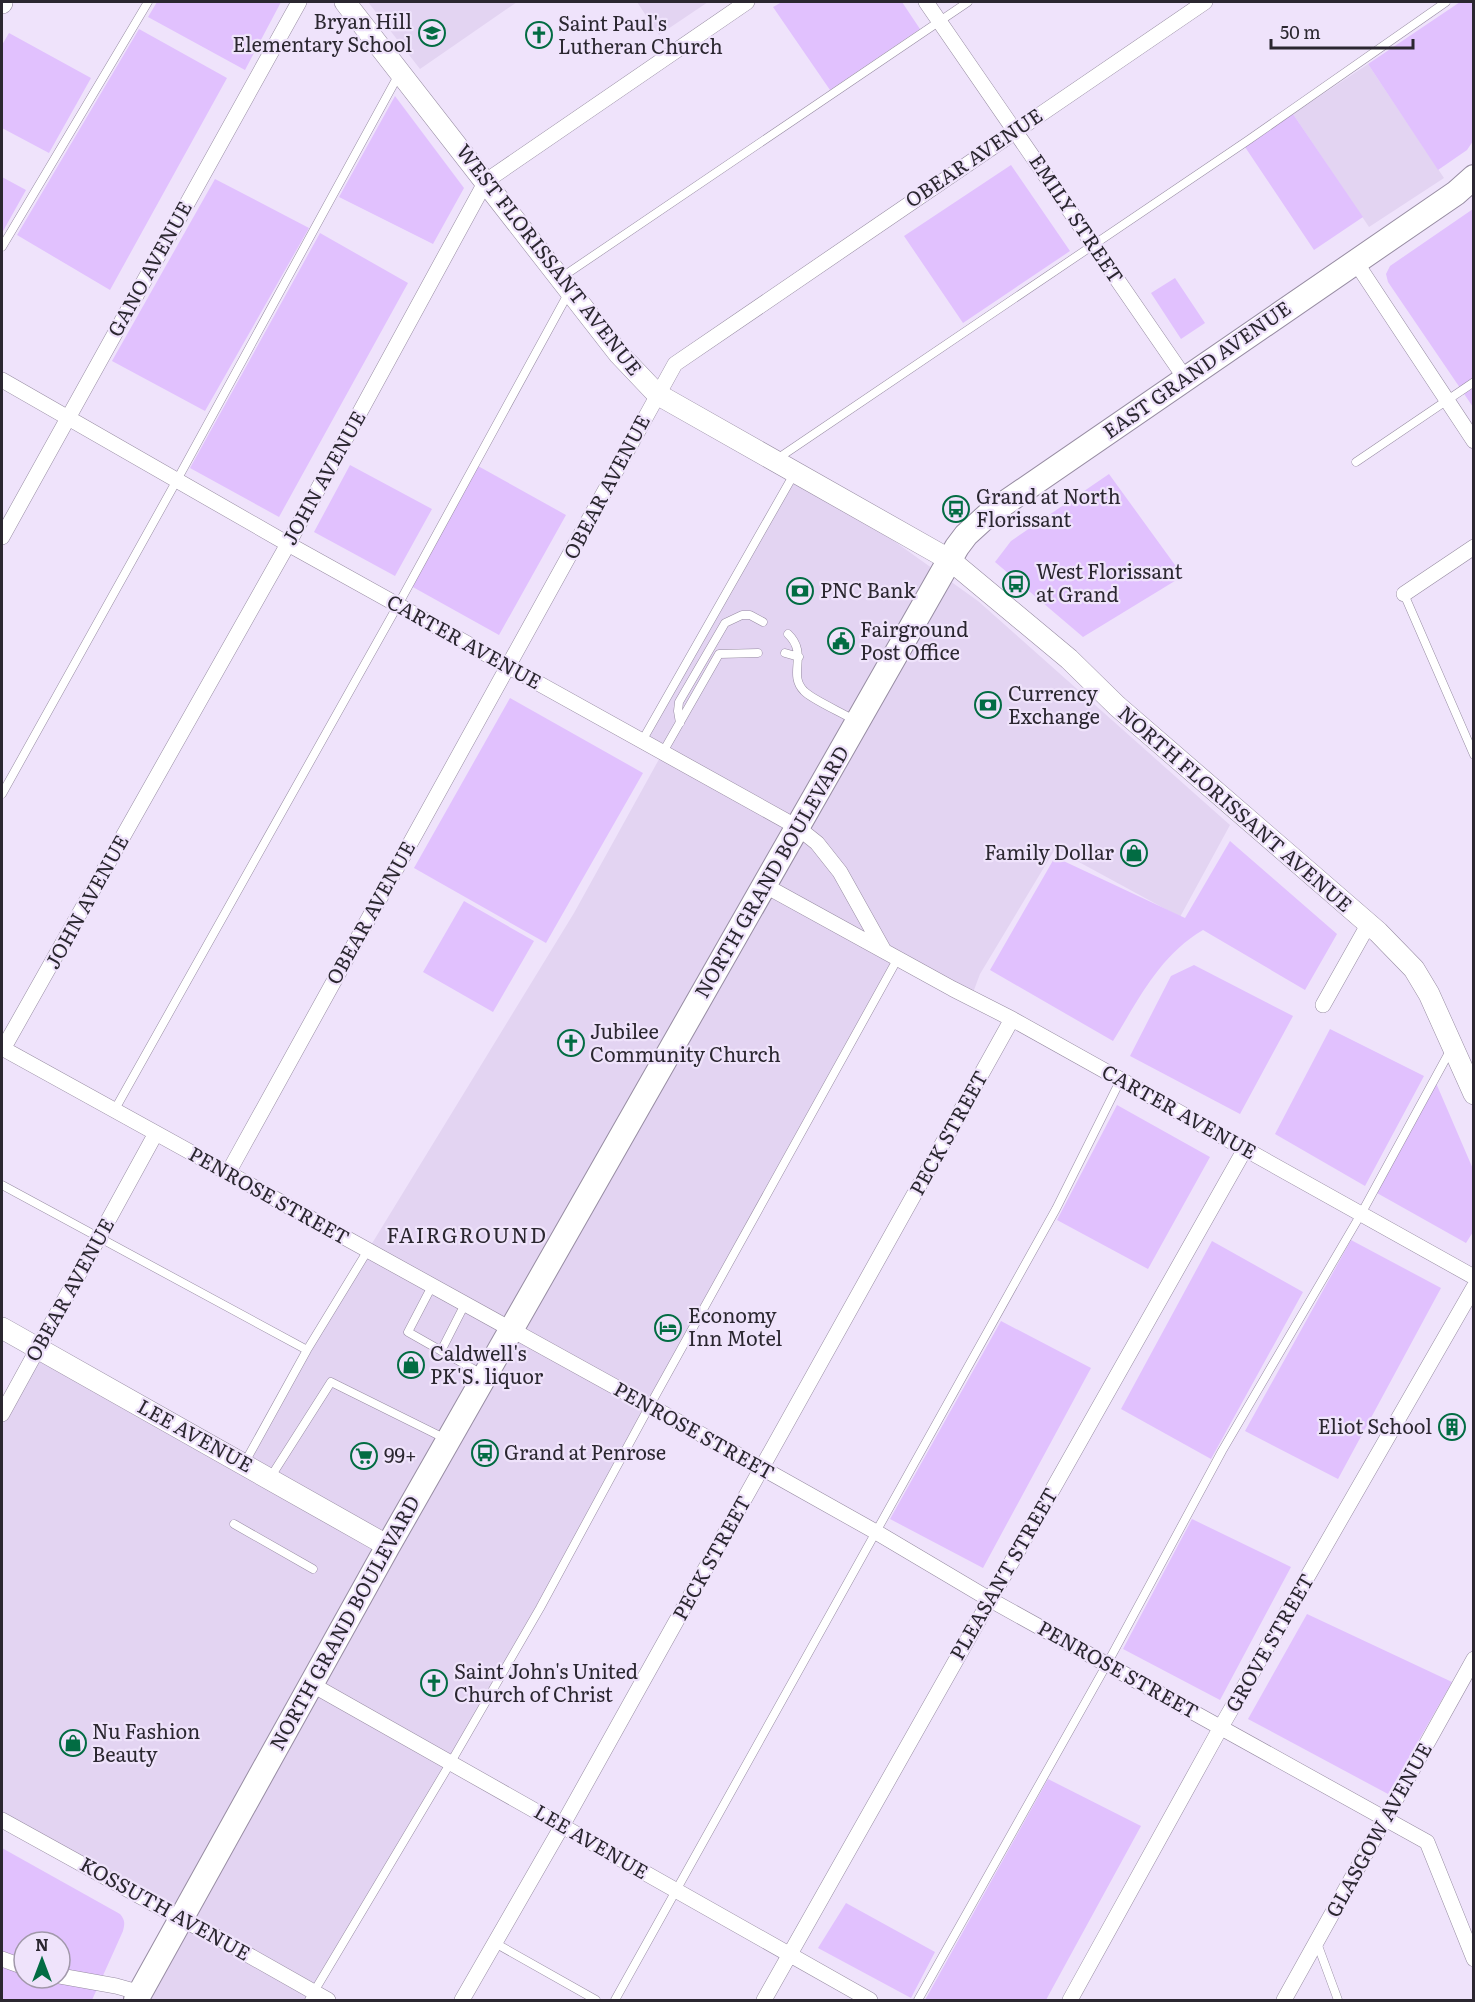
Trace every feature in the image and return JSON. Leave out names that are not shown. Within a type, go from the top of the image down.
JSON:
[{"type":"main road","name":"WEST FLORISSANT AVENUE","points":[[345,2],[619,354],[657,394],[950,560]]},
{"type":"main road","name":"EAST GRAND AVENUE","points":[[950,560],[966,535],[989,514],[1468,185]]},
{"type":"main road","name":"NORTH GRAND BOULEVARD","points":[[138,1997],[484,1376],[950,560]]},
{"type":"main road","name":"NORTH FLORISSANT AVENUE","points":[[950,560],[1069,659],[1117,706],[1378,932],[1414,969],[1429,994],[1473,1094]]},
{"type":"main road","name":"LEE AVENUE","points":[[2,1328],[388,1546]]},
{"type":"street","name":"GANO AVENUE","points":[[2,537],[298,2]]},
{"type":"street","name":"JOHN AVENUE","points":[[2,1048],[288,544],[486,181],[747,2]]},
{"type":"street","name":"EMILY STREET","points":[[926,2],[1185,378]]},
{"type":"street","name":"OBEAR AVENUE","points":[[228,1173],[675,364],[1205,2]]},
{"type":"street","points":[[1355,261],[1473,441]]},
{"type":"street","name":"CARTER AVENUE","points":[[2,380],[288,544],[797,827],[817,843],[840,872],[883,949]]},
{"type":"street","points":[[1404,594],[1473,547]]},
{"type":"street","name":"CARTER AVENUE","points":[[764,885],[1012,1019],[1473,1277]]},
{"type":"street","points":[[1323,1005],[1368,925]]},
{"type":"street","name":"PECK STREET","points":[[462,2001],[1012,1019]]},
{"type":"street","name":"PENROSE STREET","points":[[2,1048],[762,1468],[989,1599],[1427,1842],[1473,1959]]},
{"type":"street","name":"OBEAR AVENUE","points":[[2,1414],[156,1133]]},
{"type":"street","name":"PLEASANT STREET","points":[[764,2001],[1245,1149]]},
{"type":"street","name":"GROVE STREET","points":[[1070,2001],[1221,1727],[1473,1287]]},
{"type":"street","name":"GLASGOW AVENUE","points":[[1284,2001],[1473,1659]]},
{"type":"street","name":"LEE AVENUE","points":[[311,1684],[870,2001]]},
{"type":"street","name":"KOSSUTH AVENUE","points":[[2,1820],[213,1935],[311,1997],[328,2001]]},
{"type":"street","points":[[72,1978],[116,1986],[138,1997]]},
{"type":"lane","points":[[2,247],[148,2]]},
{"type":"lane","points":[[114,1111],[398,605],[565,284],[968,2]]},
{"type":"lane","points":[[776,460],[1247,141],[1446,2]]},
{"type":"lane","points":[[2,794],[400,72]]},
{"type":"lane","points":[[1356,462],[1473,382]]},
{"type":"lane","points":[[642,741],[796,471]]},
{"type":"lane","points":[[1404,594],[1473,755]]},
{"type":"lane","points":[[680,723],[679,702],[725,623],[742,615],[750,615],[764,621]]},
{"type":"lane","points":[[788,634],[795,640],[798,657],[797,679],[804,692],[857,722]]},
{"type":"lane","points":[[663,752],[720,654],[758,653]]},
{"type":"lane","points":[[785,653],[798,657]]},
{"type":"lane","points":[[311,1997],[540,1608],[898,958]]},
{"type":"lane","points":[[918,2001],[1107,1664],[1222,1451],[1361,1214],[1453,1045]]},
{"type":"lane","points":[[615,2001],[1056,1209],[1121,1080]]},
{"type":"lane","points":[[2,1185],[98,1239],[307,1350]]},
{"type":"lane","points":[[244,1464],[307,1350],[368,1250]]},
{"type":"lane","points":[[432,1286],[408,1332],[484,1376]]},
{"type":"lane","points":[[441,1351],[465,1304]]},
{"type":"lane","points":[[270,1479],[331,1382],[448,1440]]},
{"type":"lane","points":[[234,1524],[313,1569]]},
{"type":"lane","points":[[1316,1942],[1338,2001]]},
{"type":"lane","points":[[495,1943],[596,2001]]},
{"type":"shaded area","points":[[157,2],[281,2],[245,70],[148,17]]},
{"type":"shaded area","name":"Bryan Hill Elementary School","points":[[368,2],[517,2],[420,69]]},
{"type":"shaded area","points":[[637,2],[708,2],[659,35]]},
{"type":"shaded area","points":[[782,2],[902,2],[920,29],[830,90],[773,7]]},
{"type":"shaded area","points":[[1460,2],[1473,2],[1473,141],[1467,150],[1438,170],[1368,64]]},
{"type":"shaded area","points":[[139,29],[227,78],[110,290],[17,235]]},
{"type":"shaded area","points":[[9,33],[91,78],[49,153],[2,128],[2,45]]},
{"type":"shaded area","points":[[1368,64],[1444,178],[1369,227],[1293,114]]},
{"type":"shaded area","points":[[395,96],[464,188],[433,244],[339,197]]},
{"type":"shaded area","points":[[1293,114],[1363,217],[1314,250],[1245,147]]},
{"type":"shaded area","points":[[1011,165],[1070,251],[963,323],[904,236]]},
{"type":"shaded area","points":[[2,177],[26,190],[2,233]]},
{"type":"shaded area","points":[[215,179],[309,228],[205,411],[112,361]]},
{"type":"shaded area","points":[[1473,209],[1473,407],[1388,282],[1386,274],[1390,266]]},
{"type":"shaded area","points":[[320,233],[408,283],[279,517],[190,468]]},
{"type":"shaded area","points":[[1175,278],[1205,323],[1181,339],[1151,293]]},
{"type":"shaded area","points":[[350,465],[432,509],[395,576],[314,532]]},
{"type":"shaded area","points":[[478,466],[566,515],[499,635],[411,586]]},
{"type":"shaded area","points":[[796,471],[978,601],[1230,825],[1180,917],[1055,849],[980,974],[971,998],[899,958],[451,1762],[310,2000],[136,2000],[180,1919],[2,1820],[2,1413],[38,1348],[244,1463],[368,1250],[574,913],[663,752],[642,741]]},
{"type":"shaded area","points":[[1109,474],[1183,576],[1083,637],[995,562],[1011,541]]},
{"type":"shaded area","points":[[510,698],[643,773],[546,943],[414,868]]},
{"type":"shaded area","points":[[1230,841],[1337,934],[1305,990],[1203,930],[1174,952],[1162,965],[1141,994],[1113,1041],[990,970],[1055,857],[1185,918]]},
{"type":"shaded area","points":[[464,901],[534,941],[493,1012],[423,972]]},
{"type":"shaded area","points":[[1194,965],[1293,1016],[1240,1114],[1130,1056],[1171,976]]},
{"type":"shaded area","points":[[1330,1029],[1424,1076],[1365,1186],[1275,1134]]},
{"type":"shaded area","points":[[1436,1083],[1473,1169],[1473,1232],[1466,1243],[1377,1193]]},
{"type":"shaded area","points":[[1117,1105],[1210,1157],[1148,1269],[1057,1220]]},
{"type":"shaded area","points":[[1351,1240],[1441,1288],[1338,1479],[1245,1431]]},
{"type":"shaded area","points":[[1212,1241],[1303,1292],[1211,1459],[1121,1409]]},
{"type":"shaded area","points":[[1001,1321],[1091,1368],[983,1568],[890,1519]]},
{"type":"shaded area","points":[[1192,1519],[1291,1567],[1220,1700],[1123,1649]]},
{"type":"shaded area","points":[[1307,1614],[1452,1682],[1388,1794],[1248,1719]]},
{"type":"shaded area","points":[[1048,1779],[1141,1826],[1046,2000],[925,2000]]},
{"type":"shaded area","points":[[2,1848],[120,1914],[124,1920],[123,1931],[92,2000],[2,2000]]},
{"type":"shaded area","points":[[846,1903],[935,1952],[911,1998],[818,1948]]},
{"type":"place","name":"Bryan Hill Elementary School","points":[[432,33]]},
{"type":"place","name":"Saint Paul's Lutheran Church","points":[[539,35]]},
{"type":"place","name":"Grand at North Florissant","points":[[956,509]]},
{"type":"place","name":"West Florissant at Grand","points":[[1016,584]]},
{"type":"place","name":"PNC Bank","points":[[800,591]]},
{"type":"place","name":"Fairground Post Office","points":[[841,641]]},
{"type":"place","name":"Currency Exchange","points":[[988,705]]},
{"type":"place","name":"Family Dollar","points":[[1134,853]]},
{"type":"place","name":"Jubilee Community Church","points":[[571,1043]]},
{"type":"place","name":"Economy Inn Motel","points":[[668,1328]]},
{"type":"place","name":"Caldwell's PK'S. liquor","points":[[411,1365]]},
{"type":"place","name":"Eliot School","points":[[1452,1427]]},
{"type":"place","name":"Grand at Penrose","points":[[485,1453]]},
{"type":"place","name":"99+","points":[[364,1456]]},
{"type":"place","name":"Saint John's United Church of Christ","points":[[434,1683]]},
{"type":"place","name":"Nu Fashion Beauty","points":[[73,1743]]},
{"type":"district","name":"FAIRGROUND","points":[[467,1236]]}]
